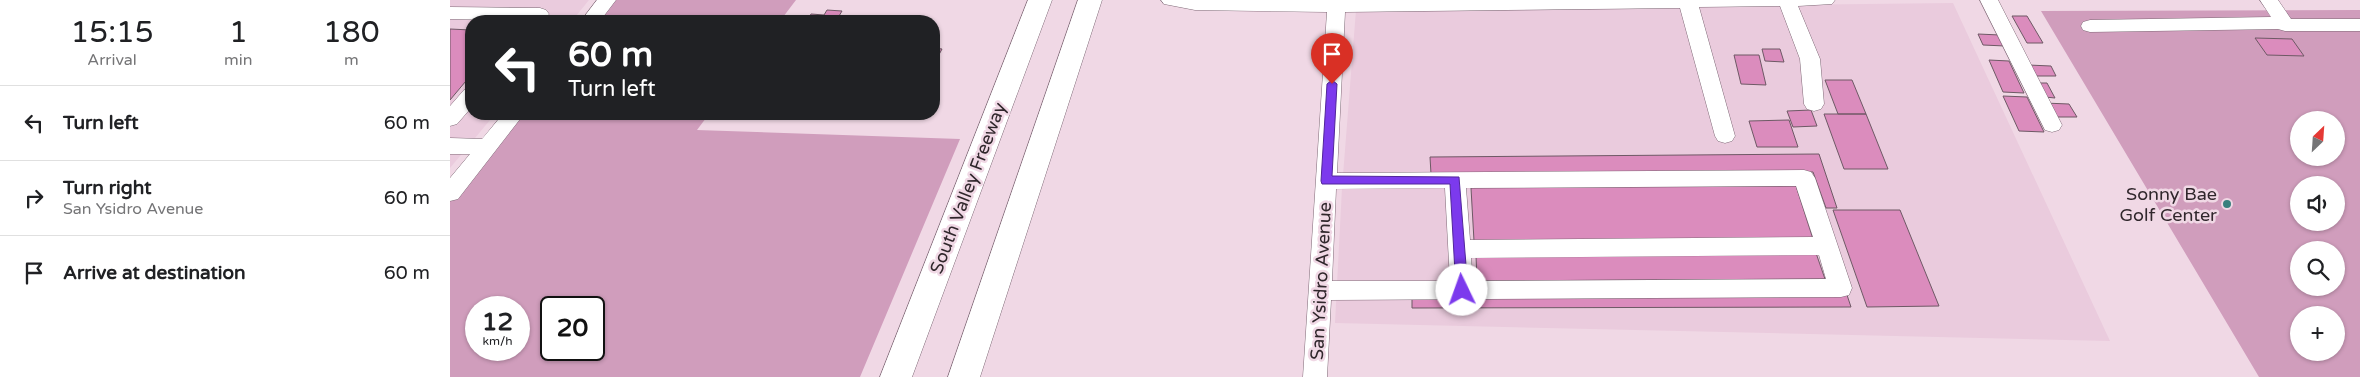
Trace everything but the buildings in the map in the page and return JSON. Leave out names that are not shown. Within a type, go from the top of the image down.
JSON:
[{"type":"highway","name":"South Valley Freeway","points":[[896,377],[1040,0]]},
{"type":"highway","points":[[964,377],[1090,0]]},
{"type":"street","points":[[595,15],[607,0]]},
{"type":"street","points":[[1170,0],[1195,4],[1258,2],[1336,6],[1826,0]]},
{"type":"street","points":[[1786,0],[1810,60],[1814,104]]},
{"type":"street","points":[[1988,0],[2052,125]]},
{"type":"street","points":[[2268,0],[2284,23]]},
{"type":"street","points":[[1688,2],[1725,136]]},
{"type":"street","name":"San Ysidro Avenue","points":[[1315,377],[1336,6]]},
{"type":"street","points":[[450,13],[539,15]]},
{"type":"street","points":[[2090,26],[2284,23],[2285,25],[2360,25]]},
{"type":"street","points":[[450,120],[465,102]]},
{"type":"street","points":[[450,193],[509,120]]},
{"type":"street","points":[[450,146],[487,147]]},
{"type":"street","points":[[1320,291],[1841,288],[1804,178],[1326,181]]},
{"type":"street","points":[[1455,180],[1462,290]]},
{"type":"street","points":[[1459,249],[1827,246]]},
{"type":"shaded area","points":[[450,0],[589,0],[577,15],[465,15],[465,120],[490,120],[450,168]]},
{"type":"shaded area","points":[[612,0],[796,0],[785,15],[598,15]]},
{"type":"shaded area","points":[[1953,3],[2110,341],[1335,323],[1342,188],[1356,10]]},
{"type":"shaded area","name":"Sonny Bae Golf Center","points":[[2360,10],[2360,377],[2259,377],[2041,11]]},
{"type":"shaded area","points":[[510,120],[704,120],[697,130],[960,139],[860,377],[450,377],[450,196]]},
{"type":"place","name":"Sonny Bae Golf Center","points":[[2227,204]]},
{"type":"route","points":[[1332,84],[1326,181],[1455,180],[1462,290]]}]
